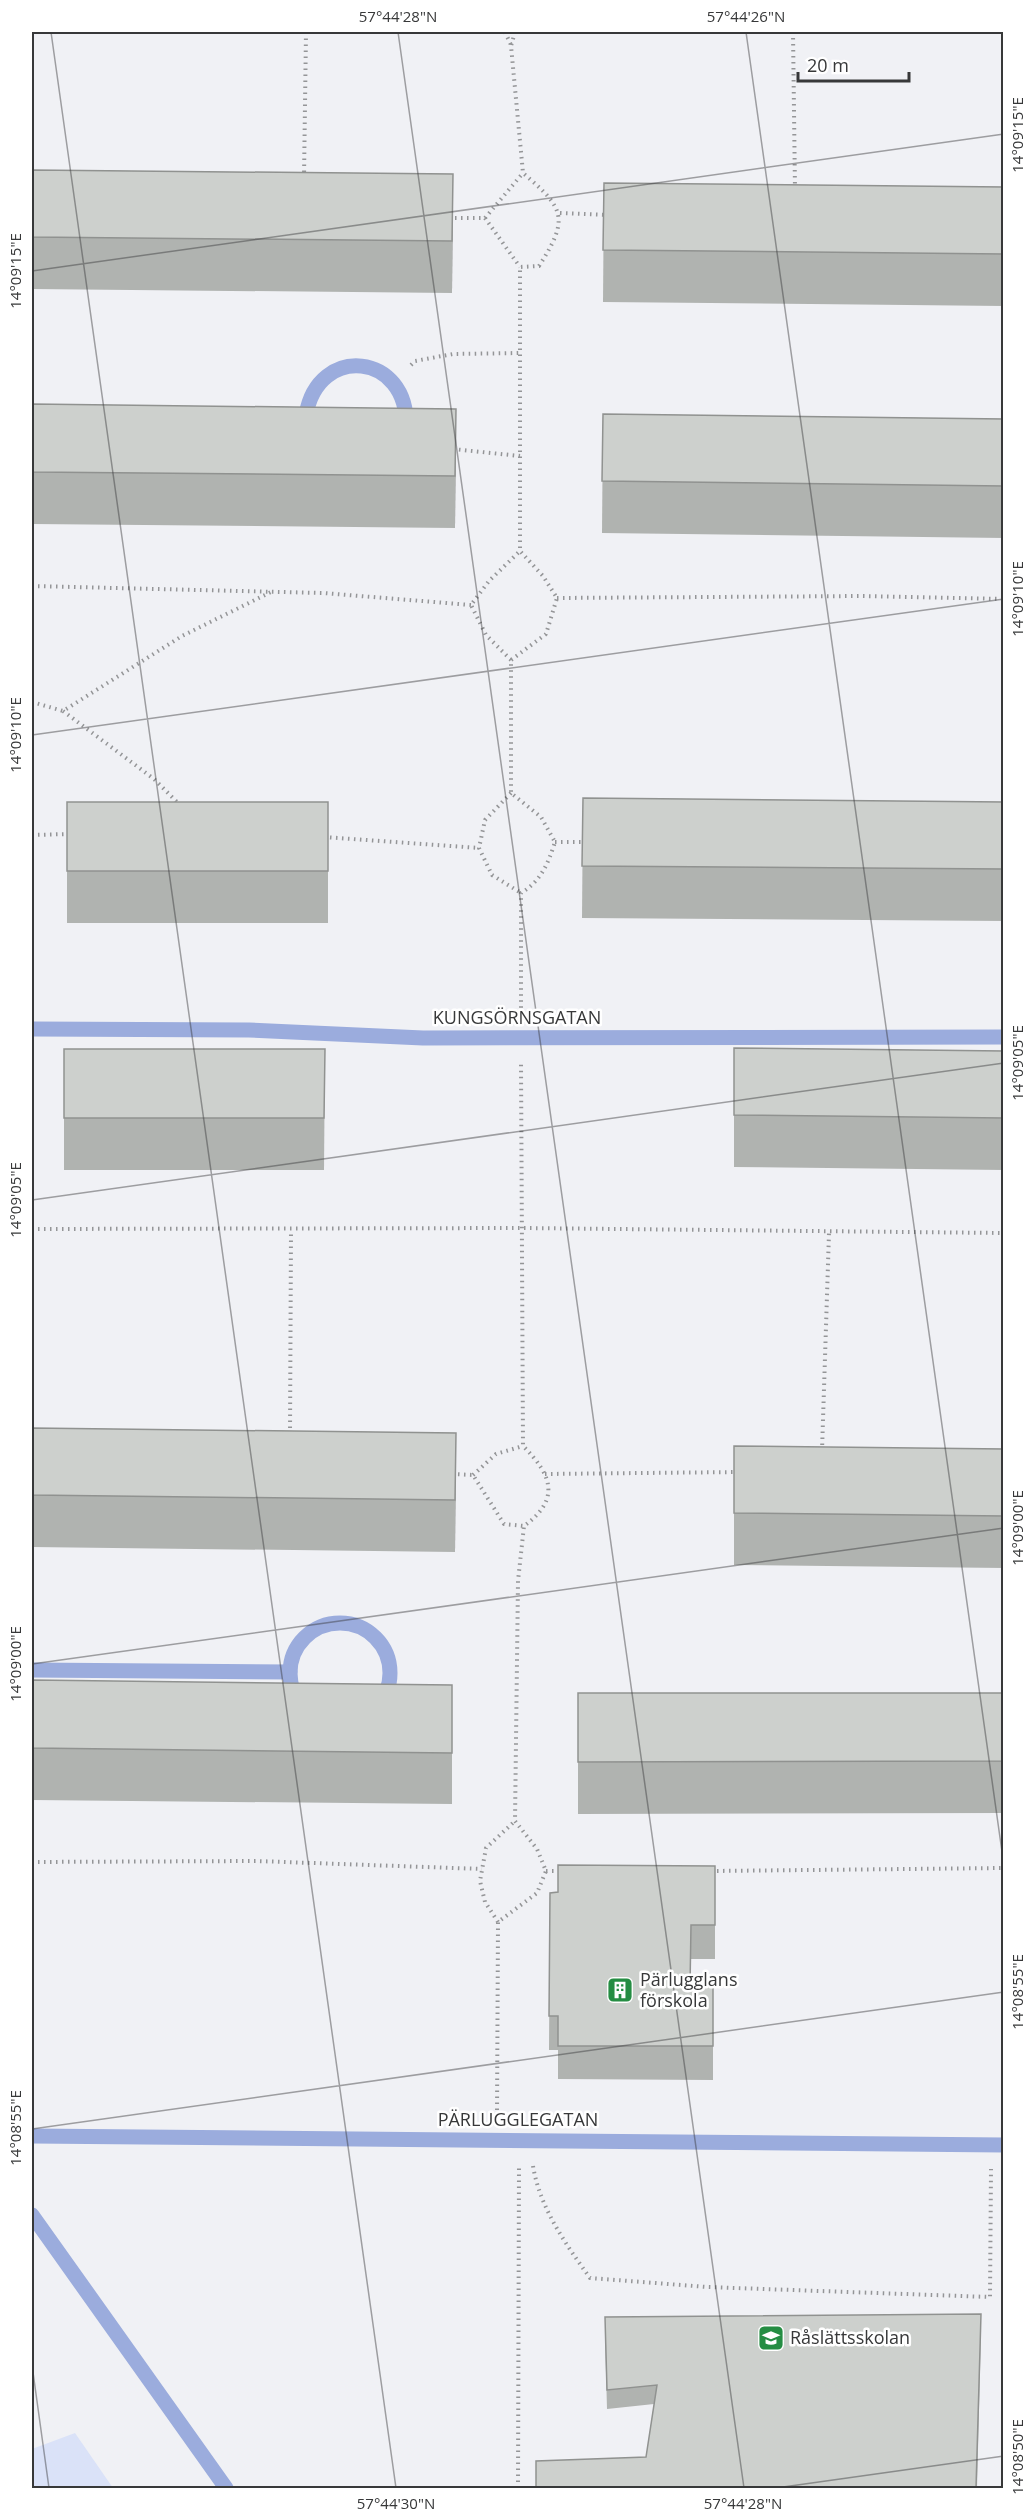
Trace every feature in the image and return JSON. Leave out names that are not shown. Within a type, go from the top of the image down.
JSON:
[{"type":"street","points":[[305,418],[309,399],[317,384],[329,373],[345,367],[362,366],[378,370],[391,380],[401,393],[406,409],[406,426],[389,437]]},
{"type":"street","name":"KUNGSÖRNSGATAN","points":[[32,1029],[249,1030],[423,1038],[1004,1037]]},
{"type":"street","points":[[346,1622],[362,1627],[375,1637],[385,1650],[390,1666],[390,1682],[384,1698],[374,1711],[359,1719],[344,1723],[327,1721],[312,1714],[300,1703],[292,1688],[290,1672],[293,1656],[301,1641],[314,1630],[329,1624],[346,1622]]},
{"type":"street","points":[[32,1670],[290,1672]]},
{"type":"street","name":"PÄRLUGGLEGATAN","points":[[32,2136],[997,2145]]},
{"type":"street","points":[[32,2215],[226,2488]]},
{"type":"path","points":[[304,180],[306,32]]},
{"type":"path","points":[[505,32],[511,46],[523,173],[550,196],[560,213],[556,240],[539,266],[520,267]]},
{"type":"path","points":[[511,46],[515,32]]},
{"type":"path","points":[[793,32],[796,199]]},
{"type":"path","points":[[485,218],[523,173]]},
{"type":"path","points":[[560,213],[619,216]]},
{"type":"path","points":[[440,217],[485,218]]},
{"type":"path","points":[[485,218],[520,267],[520,551],[543,576],[557,598],[546,634],[511,660]]},
{"type":"path","points":[[391,380],[415,362],[453,354],[520,353]]},
{"type":"path","points":[[447,448],[520,456]]},
{"type":"path","points":[[471,605],[489,581],[520,551]]},
{"type":"path","points":[[32,586],[273,591],[471,605]]},
{"type":"path","points":[[63,711],[182,636],[273,591]]},
{"type":"path","points":[[557,598],[863,596],[1004,599]]},
{"type":"path","points":[[471,605],[486,635],[511,660],[511,793],[485,820],[479,848],[492,875],[521,893]]},
{"type":"path","points":[[32,702],[63,711],[154,779],[184,810]]},
{"type":"path","points":[[511,793],[541,817],[555,842],[546,867],[533,885],[521,893]]},
{"type":"path","points":[[32,835],[78,834]]},
{"type":"path","points":[[317,837],[479,848]]},
{"type":"path","points":[[555,842],[591,842]]},
{"type":"path","points":[[473,1475],[504,1524],[524,1526],[542,1513],[550,1486],[542,1465],[523,1446],[521,893]]},
{"type":"path","points":[[32,1229],[523,1228],[828,1233],[1004,1233]]},
{"type":"path","points":[[290,1444],[291,1230]]},
{"type":"path","points":[[822,1460],[828,1233]]},
{"type":"path","points":[[449,1474],[473,1475],[496,1454],[523,1446]]},
{"type":"path","points":[[545,1474],[746,1472]]},
{"type":"path","points":[[498,1922],[537,1893],[546,1871],[537,1849],[515,1821],[518,1581],[524,1526]]},
{"type":"path","points":[[496,2139],[498,1922],[486,1902],[480,1881],[486,1848],[515,1821]]},
{"type":"path","points":[[32,1862],[256,1861],[482,1869]]},
{"type":"path","points":[[700,1871],[1004,1868]]},
{"type":"path","points":[[546,1871],[569,1871]]},
{"type":"path","points":[[526,2140],[541,2196],[560,2235],[590,2278],[706,2287],[990,2297],[997,2145]]},
{"type":"path","points":[[518,2488],[526,2140]]},
{"type":"shaded area","points":[[75,2433],[113,2488],[32,2488],[32,2449]]},
{"type":"building","points":[[32,170],[453,174],[452,241],[32,237]]},
{"type":"building","points":[[604,183],[1004,187],[1004,254],[603,250]]},
{"type":"building","points":[[32,404],[456,409],[455,476],[32,472]]},
{"type":"building","points":[[603,414],[1004,419],[1004,486],[602,481]]},
{"type":"building","points":[[583,798],[1004,802],[1004,869],[582,866]]},
{"type":"building","points":[[67,802],[328,802],[328,871],[67,871]]},
{"type":"building","points":[[734,1048],[1004,1051],[1004,1118],[734,1115]]},
{"type":"building","points":[[64,1049],[325,1049],[324,1118],[64,1118]]},
{"type":"building","points":[[32,1428],[456,1433],[455,1500],[32,1495]]},
{"type":"building","points":[[734,1446],[1004,1449],[1004,1516],[734,1513]]},
{"type":"building","points":[[32,1680],[452,1685],[452,1753],[32,1748]]},
{"type":"building","points":[[578,1693],[1004,1693],[1004,1761],[578,1762]]},
{"type":"building","name":"Pärlugglans förskola","points":[[558,1865],[715,1866],[715,1925],[691,1925],[690,1987],[713,1987],[713,2046],[558,2046],[558,2016],[549,2016],[550,1893],[558,1892]]},
{"type":"building","points":[[981,2314],[976,2488],[536,2488],[536,2461],[646,2457],[657,2385],[607,2390],[605,2317]]},
{"type":"place","name":"Pärlugglans förskola","points":[[620,1990]]},
{"type":"place","name":"Råslättsskolan","points":[[771,2338]]}]
